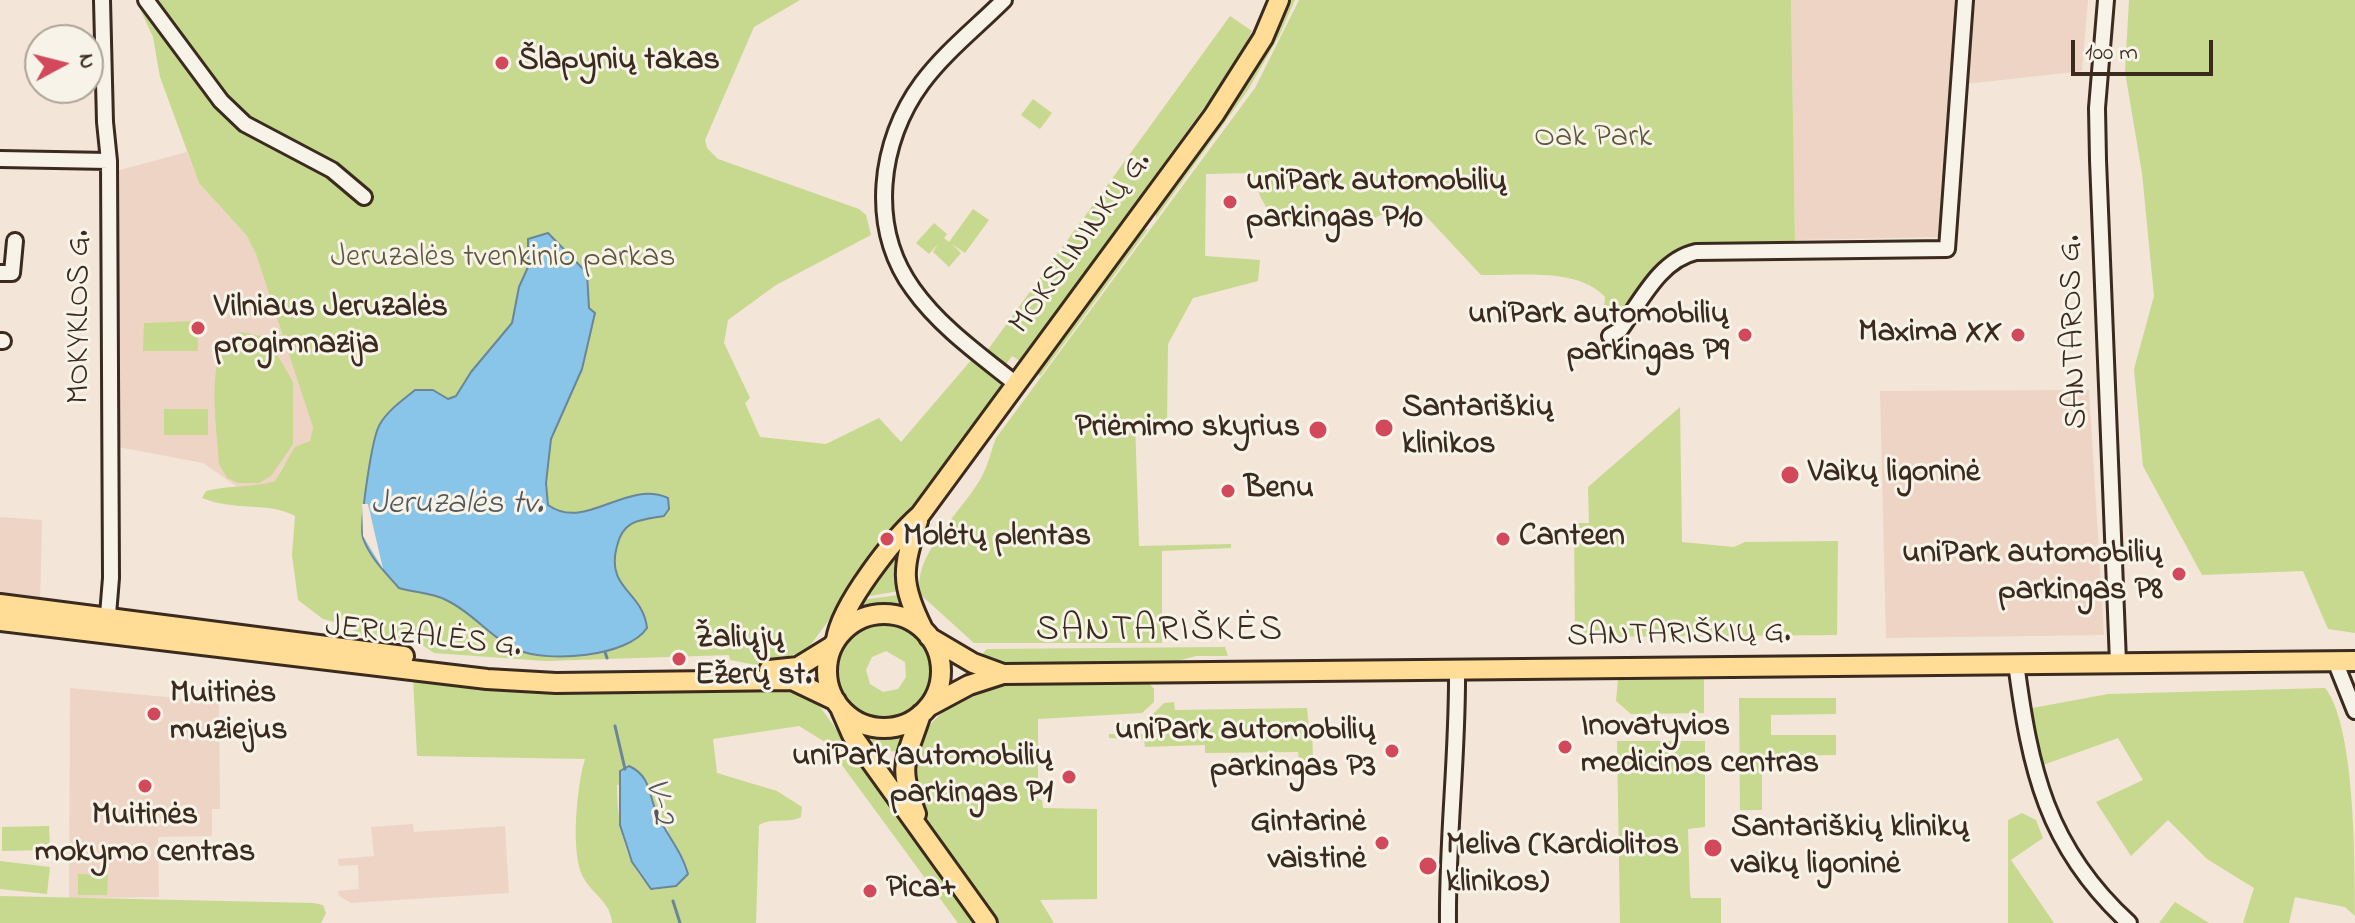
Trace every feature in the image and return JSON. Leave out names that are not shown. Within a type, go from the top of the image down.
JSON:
[{"type":"main road","name":"MOKSLININKŲ G.","points":[[834,643],[845,613],[901,534],[920,515],[1214,115],[1252,57],[1279,0]]},
{"type":"main road","name":"MOKSLININKŲ G.","points":[[920,515],[906,557],[904,578],[910,604],[927,634]]},
{"type":"main road","name":"JERUZALĖS G.","points":[[0,604],[108,625],[487,679],[556,683],[792,680],[838,704]]},
{"type":"main road","points":[[923,831],[906,786],[904,765],[909,740],[935,696],[941,672],[927,634],[902,617],[877,614],[853,622],[834,643],[827,668],[838,704],[852,735],[987,923]]},
{"type":"main road","name":"JERUZALĖS G.","points":[[0,621],[108,625],[557,672],[782,670],[798,667],[834,643]]},
{"type":"main road","name":"SANTARIŠKIŲ G.","points":[[927,634],[973,663],[1003,674]]},
{"type":"main road","name":"SANTARIŠKIŲ G.","points":[[924,710],[969,685],[1003,674],[2355,661]]},
{"type":"main road","points":[[838,704],[849,716],[873,727],[898,726],[924,710]]},
{"type":"street","name":"MOKYKLOS G.","points":[[102,0],[109,161],[108,625]]},
{"type":"street","points":[[146,0],[221,101],[245,124],[332,170],[364,197]]},
{"type":"street","points":[[1004,0],[946,56],[908,105],[890,150],[884,202],[894,249],[911,287],[954,332],[1016,384]]},
{"type":"street","points":[[1610,336],[1620,330],[1668,264],[1682,255],[1696,252],[1947,249],[1965,0]]},
{"type":"street","name":"SANTAROS G.","points":[[2106,0],[2098,121],[2118,662]]},
{"type":"street","points":[[0,159],[109,161]]},
{"type":"street","points":[[0,273],[12,273],[15,241]]},
{"type":"street","points":[[2335,661],[2355,711]]},
{"type":"street","points":[[2016,663],[2030,757],[2055,825],[2097,890],[2129,923]]},
{"type":"street","points":[[1448,923],[1449,822],[1456,743],[1457,669]]},
{"type":"shaded area","points":[[1791,0],[1957,0],[1938,237],[1795,240]]},
{"type":"shaded area","points":[[1973,0],[2088,0],[2082,71],[1966,84]]},
{"type":"shaded area","name":"Vilniaus Jeruzalės progimnazija","points":[[187,152],[199,183],[247,236],[256,254],[310,409],[313,427],[310,441],[283,466],[275,481],[259,486],[239,488],[203,463],[118,447],[116,171]]},
{"type":"shaded area","points":[[2089,390],[2104,635],[1886,638],[1880,391]]},
{"type":"shaded area","points":[[0,517],[42,520],[40,603],[0,598]]},
{"type":"shaded area","name":"Muitinės mokymo centras","points":[[70,688],[219,702],[220,809],[212,809],[212,836],[158,837],[159,897],[69,898]]},
{"type":"shaded area","points":[[413,824],[414,832],[505,826],[509,893],[351,903],[339,896],[338,891],[359,889],[358,865],[339,866],[338,859],[374,856],[371,827]]},
{"type":"green space","name":"Jeruzalės tvenkinio parkas","points":[[136,0],[800,0],[754,27],[705,140],[707,148],[718,159],[859,209],[866,215],[871,235],[776,285],[728,320],[724,343],[750,398],[745,403],[760,437],[826,444],[879,418],[901,442],[973,358],[1000,379],[1000,388],[809,647],[801,654],[789,655],[793,662],[756,665],[730,660],[729,655],[545,661],[434,653],[421,644],[362,636],[346,625],[323,619],[298,600],[292,555],[295,516],[274,509],[227,505],[202,498],[206,491],[275,481],[295,447],[310,441],[313,427],[256,254],[247,236],[199,183],[160,77],[153,37]]},
{"type":"green space","points":[[1291,0],[1295,0],[1279,36],[1248,90],[1156,218],[1156,211],[1234,104],[1272,42]]},
{"type":"green space","name":"Oak Park","points":[[1299,0],[1791,0],[1795,240],[1792,244],[1695,246],[1613,330],[1603,322],[1605,297],[1593,287],[1547,275],[1481,275],[1425,215],[1383,214],[1368,221],[1275,223],[1260,196],[1253,173],[1206,174],[1205,256],[1260,260],[1258,281],[1193,298],[1168,344],[1167,420],[1135,420],[1139,546],[1231,544],[1231,548],[1162,551],[1162,643],[974,643],[922,596],[922,567],[930,551],[981,478],[996,438],[1255,88]]},
{"type":"green space","points":[[2129,0],[2355,0],[2355,633],[2328,629],[2303,571],[2202,575],[2143,466],[2134,369],[2154,296],[2142,173],[2125,72]]},
{"type":"green space","points":[[1230,16],[1252,31],[1233,68],[1020,361],[1012,356],[1005,366],[987,351]]},
{"type":"green space","points":[[1033,99],[1052,113],[1040,129],[1021,115]]},
{"type":"green space","points":[[973,209],[989,220],[965,253],[952,244],[961,253],[949,267],[933,252],[938,244],[929,254],[916,243],[934,223],[947,234],[944,238],[949,242]]},
{"type":"green space","points":[[1148,229],[1040,376],[1037,373],[1143,230]]},
{"type":"green space","points":[[197,321],[198,351],[143,351],[144,323]]},
{"type":"green space","points":[[241,332],[267,337],[293,382],[293,444],[271,476],[259,483],[238,483],[227,478],[219,464],[216,370],[229,340]]},
{"type":"green space","points":[[1680,407],[1682,542],[1734,547],[1745,542],[1838,541],[1837,635],[1575,637],[1574,523],[1589,523],[1588,487]]},
{"type":"green space","points":[[164,409],[208,409],[208,435],[164,435]]},
{"type":"green space","points":[[901,545],[897,571],[899,591],[864,597]]},
{"type":"green space","points":[[899,595],[906,611],[876,608],[848,619],[861,600]]},
{"type":"green space","points":[[882,621],[907,626],[924,639],[932,657],[934,676],[928,695],[916,711],[898,719],[874,719],[859,713],[844,698],[836,681],[835,669],[842,646],[870,624]],"holes":[[[886,651],[905,662],[906,677],[898,689],[883,692],[870,684],[866,670],[872,657]]]},
{"type":"green space","points":[[1225,647],[1228,656],[1196,656],[1177,661],[992,663],[978,658],[987,649]]},
{"type":"green space","points":[[1704,677],[1704,713],[1631,714],[1616,701],[1618,679]]},
{"type":"green space","points":[[413,678],[552,694],[777,689],[798,692],[818,704],[976,923],[958,923],[825,742],[799,726],[713,739],[717,773],[777,791],[802,807],[801,817],[759,825],[756,923],[612,923],[608,909],[587,883],[579,866],[576,818],[585,759],[417,756]],"holes":[[[646,779],[659,818],[668,829],[676,886],[655,890],[644,881],[629,857],[621,828],[617,785]]]},
{"type":"green space","points":[[1039,682],[1149,683],[1154,689],[1154,702],[1142,713],[1038,719],[1038,799],[1042,800],[1043,808],[1097,809],[1097,899],[1040,900],[1054,923],[994,923],[941,848],[925,819],[916,791],[914,763],[922,737],[956,702],[993,685]]},
{"type":"green space","points":[[2325,688],[2335,706],[2348,762],[2355,916],[2345,907],[2295,897],[2289,923],[2243,923],[2254,888],[2207,859],[2168,820],[2131,856],[2096,802],[2143,780],[2118,738],[2040,766],[2027,709],[2108,694]]},
{"type":"green space","points":[[1739,698],[1836,698],[1836,714],[1771,715],[1771,735],[1836,735],[1836,755],[1762,756],[1762,810],[1740,810]]},
{"type":"green space","points":[[1174,702],[1175,710],[1307,708],[1309,728],[1312,728],[1313,760],[1299,760],[1298,752],[1205,753],[1205,745],[1145,747],[1144,739],[1109,738],[1109,734],[1145,734],[1145,722],[1164,703]]},
{"type":"green space","points":[[855,726],[879,734],[906,731],[899,751],[871,752]]},
{"type":"green space","points":[[1617,741],[1705,741],[1705,827],[1688,829],[1690,892],[1691,898],[1721,898],[1721,923],[1620,923]]},
{"type":"green space","points":[[2022,813],[2036,820],[2043,838],[2011,860],[2054,923],[2008,923],[2008,820]]},
{"type":"green space","points":[[49,826],[50,850],[2,851],[2,827]]},
{"type":"green space","points":[[0,861],[50,867],[47,894],[0,889]]},
{"type":"green space","points":[[78,874],[108,875],[107,895],[78,895]]},
{"type":"green space","points":[[0,896],[313,903],[323,905],[326,913],[321,923],[0,923]]},
{"type":"green space","points":[[2175,902],[2209,923],[2159,923]]},
{"type":"water","name":"Jeruzalės tv.","points":[[548,233],[587,273],[589,308],[595,313],[582,369],[551,439],[546,483],[548,505],[562,512],[577,513],[637,495],[652,494],[668,498],[669,509],[664,516],[640,520],[628,526],[617,546],[616,572],[639,606],[647,628],[623,646],[587,655],[548,656],[518,650],[446,600],[399,588],[370,552],[362,530],[370,462],[380,424],[415,390],[433,390],[448,399],[456,396],[471,372],[512,323],[519,287],[528,267],[528,239]]},
{"type":"water","points":[[629,766],[646,782],[659,818],[685,866],[688,874],[676,886],[651,889],[632,862],[620,825],[620,771]]},
{"type":"pier","points":[[362,504],[368,504],[383,569],[363,536]]},
{"type":"waterway","name":"V-2","points":[[605,652],[607,658]]},
{"type":"waterway","name":"V-2","points":[[615,726],[625,769]]},
{"type":"waterway","name":"V-2","points":[[673,901],[680,923]]},
{"type":"place","name":"Šlapynių takas","points":[[502,63]]},
{"type":"place","name":"uniPark automobilių parkingas P10","points":[[1230,202]]},
{"type":"place","name":"Vilniaus Jeruzalės progimnazija","points":[[198,328]]},
{"type":"place","name":"uniPark automobilių parkingas P9","points":[[1745,335]]},
{"type":"place","name":"Maxima XX","points":[[2018,335]]},
{"type":"place","name":"Santariškių klinikos","points":[[1384,428]]},
{"type":"place","name":"Priėmimo skyrius","points":[[1318,430]]},
{"type":"place","name":"Vaikų ligoninė","points":[[1790,475]]},
{"type":"place","name":"Benu","points":[[1228,491]]},
{"type":"place","name":"Molėtų plentas","points":[[887,539]]},
{"type":"place","name":"Canteen","points":[[1503,539]]},
{"type":"place","name":"uniPark automobilių parkingas P8","points":[[2179,574]]},
{"type":"place","name":"Žaliųjų Ežerų st.","points":[[679,659]]},
{"type":"place","name":"Muitinės muziejus","points":[[154,714]]},
{"type":"place","name":"Inovatyvios medicinos centras","points":[[1565,747]]},
{"type":"place","name":"uniPark automobilių parkingas P3","points":[[1392,751]]},
{"type":"place","name":"uniPark automobilių parkingas P1","points":[[1069,777]]},
{"type":"place","name":"Muitinės mokymo centras","points":[[145,786]]},
{"type":"place","name":"Gintarinė vaistinė","points":[[1382,843]]},
{"type":"place","name":"Santariškių klinikų vaikų ligoninė","points":[[1713,848]]},
{"type":"place","name":"Meliva (Kardiolitos klinikos)","points":[[1428,866]]},
{"type":"place","name":"Pica+","points":[[870,891]]},
{"type":"district","name":"SANTARIŠKĖS","points":[[1160,633]]}]
